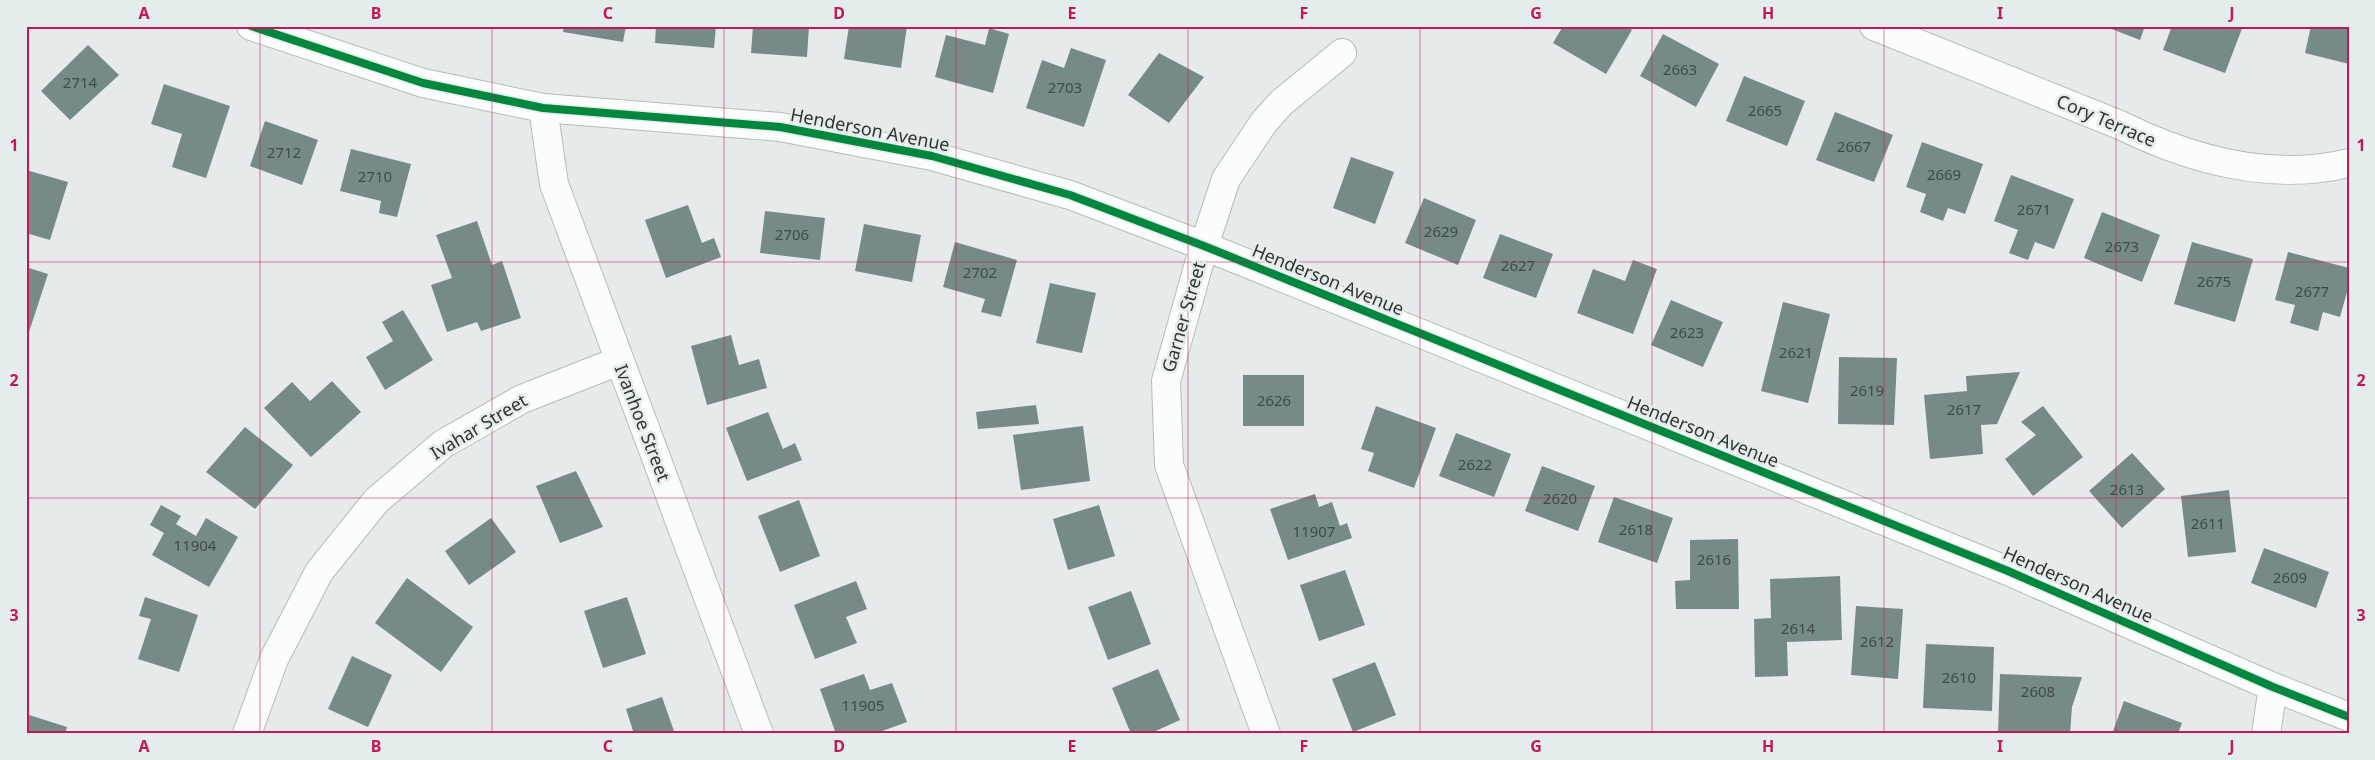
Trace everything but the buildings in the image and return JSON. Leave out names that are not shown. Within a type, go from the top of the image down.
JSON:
[{"type":"street","name":"Henderson Avenue","points":[[250,26],[423,83],[543,108],[780,127],[932,156],[1070,195],[1204,246],[2008,571],[2273,688],[2349,717]]},
{"type":"street","name":"Cory Terrace","points":[[1874,26],[2120,126],[2157,143],[2214,161],[2250,167],[2291,169],[2349,163]]},
{"type":"street","name":"Garner Street","points":[[1266,734],[1169,465],[1166,381],[1204,246],[1226,179],[1249,142],[1281,103],[1342,53]]},
{"type":"street","name":"Ivanhoe Street","points":[[543,108],[554,184],[759,734]]},
{"type":"street","name":"Ivahar Street","points":[[247,734],[274,659],[319,572],[376,501],[451,440],[522,399],[619,361]]},
{"type":"street","points":[[2266,734],[2273,688]]},
{"type":"cycle path","points":[[251,26],[423,83],[543,108],[780,127],[932,156],[1070,195],[1204,246],[2008,571],[2273,687],[2349,717]]}]
